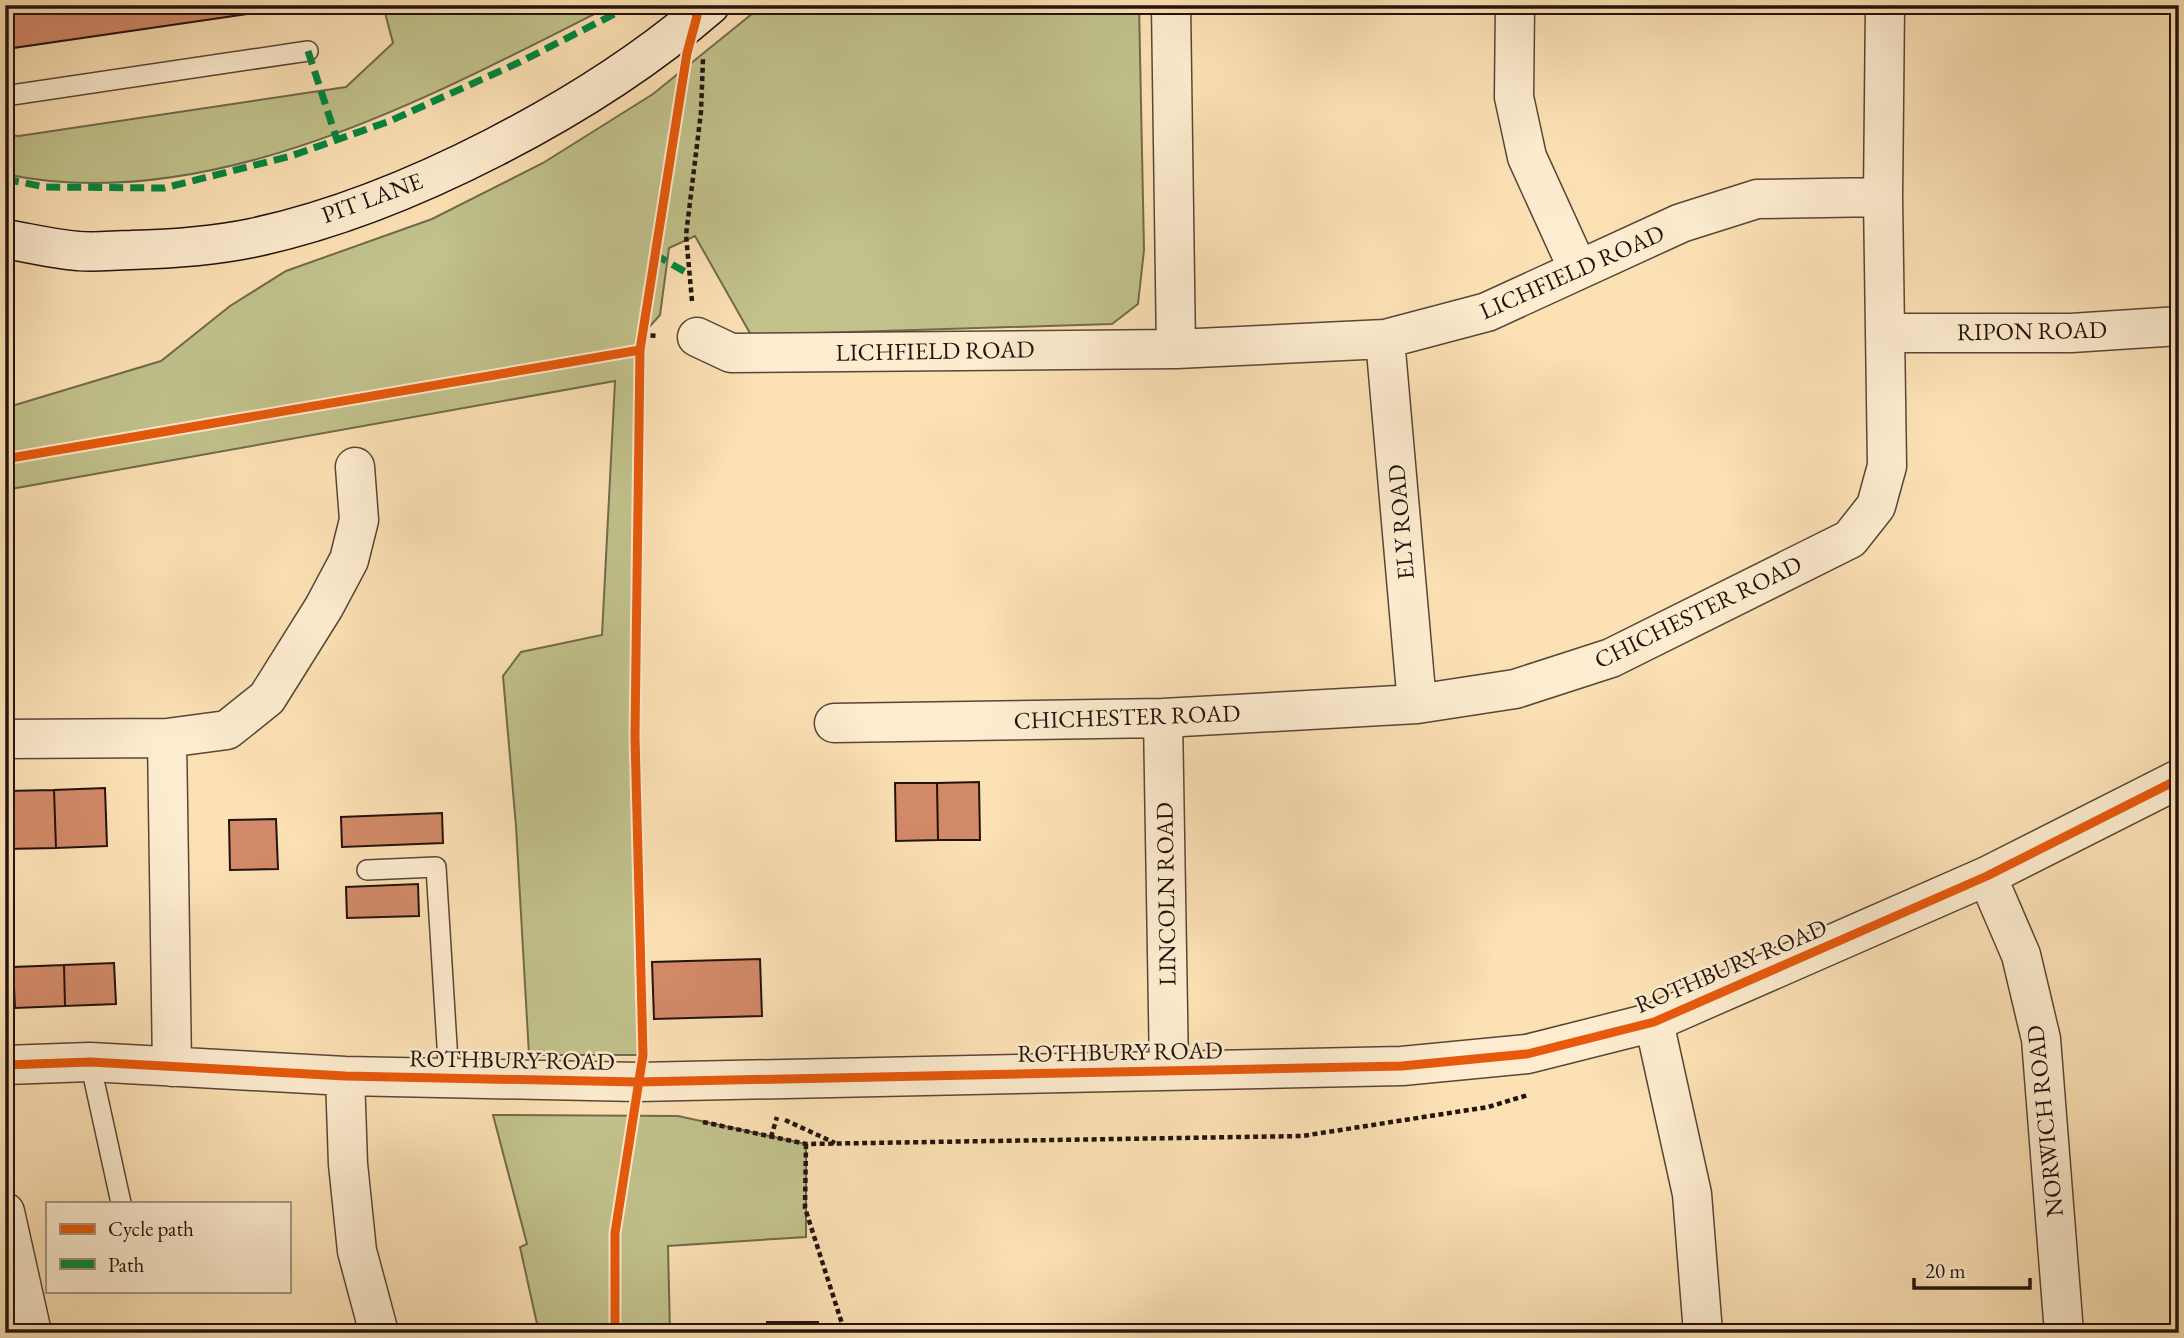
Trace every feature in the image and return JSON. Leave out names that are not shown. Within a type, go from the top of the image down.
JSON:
[{"type":"street","points":[[1171,5],[1176,349]]},
{"type":"street","points":[[1515,5],[1514,97],[1527,158],[1578,269]]},
{"type":"street","name":"CHICHESTER ROAD","points":[[834,723],[1163,718],[1416,704],[1516,689],[1611,658],[1850,538],[1875,506],[1888,466],[1883,197],[1885,5]]},
{"type":"street","name":"PIT LANE","points":[[5,239],[79,251],[170,249],[252,238],[367,203],[447,169],[551,117],[648,55],[704,11]]},
{"type":"street","name":"LICHFIELD ROAD","points":[[697,337],[730,353],[1176,349],[1385,339],[1487,312],[1681,223],[1757,200],[1883,197]]},
{"type":"street","name":"RIPON ROAD","points":[[1886,333],[2071,333],[2179,326]]},
{"type":"street","name":"ELY ROAD","points":[[1385,339],[1416,704]]},
{"type":"street","points":[[5,739],[167,738],[227,730],[267,698],[324,607],[349,560],[359,520],[355,467]]},
{"type":"street","name":"LINCOLN ROAD","points":[[1163,718],[1169,1070]]},
{"type":"street","points":[[167,738],[172,1067]]},
{"type":"street","name":"ROTHBURY ROAD","points":[[5,1065],[90,1062],[345,1076],[638,1082],[1402,1066],[1513,1055],[1654,1022],[1987,876],[2179,779]]},
{"type":"street","name":"NORWICH ROAD","points":[[1987,876],[2021,955],[2041,1040],[2064,1333]]},
{"type":"street","points":[[1654,1022],[1692,1194],[1703,1333]]},
{"type":"street","points":[[345,1076],[348,1164],[357,1251],[379,1333]]},
{"type":"street","points":[[5,1212],[32,1333]]},
{"type":"lane","points":[[5,96],[308,51]]},
{"type":"lane","points":[[367,870],[436,867],[449,1078]]},
{"type":"lane","points":[[90,1062],[121,1202]]},
{"type":"path","points":[[697,337],[687,235],[704,70],[704,11]]},
{"type":"path","points":[[642,335],[657,336]]},
{"type":"path","points":[[691,1119],[807,1144],[1302,1136],[1488,1107],[1539,1092]]},
{"type":"path","points":[[771,1137],[778,1116]]},
{"type":"path","points":[[807,1144],[805,1208],[845,1333]]},
{"type":"green space","points":[[383,5],[612,5],[471,76],[396,110],[319,140],[240,164],[161,179],[83,183],[5,174],[5,135],[19,136],[346,87],[393,43]]},
{"type":"green space","points":[[763,5],[1139,5],[1144,250],[1138,304],[1112,324],[751,335],[695,236],[669,248],[660,315],[642,335],[639,383],[635,736],[643,1055],[529,1055],[516,826],[503,676],[521,652],[602,635],[615,381],[5,490],[5,408],[161,361],[230,306],[286,271],[432,219],[543,163],[653,94]]},
{"type":"green space","points":[[493,1115],[678,1116],[806,1144],[806,1237],[668,1246],[670,1333],[539,1333],[520,1247],[527,1244]]},
{"type":"building","points":[[6,5],[310,5],[13,48]]},
{"type":"building","points":[[979,782],[980,840],[938,840],[937,783]]},
{"type":"building","points":[[895,783],[937,783],[938,840],[896,841]]},
{"type":"building","points":[[105,788],[107,846],[56,848],[54,790]]},
{"type":"building","points":[[54,790],[56,848],[5,849],[5,791]]},
{"type":"building","points":[[442,813],[443,843],[342,847],[341,817]]},
{"type":"building","points":[[276,819],[278,869],[230,870],[229,820]]},
{"type":"building","points":[[418,884],[419,916],[347,918],[346,887]]},
{"type":"building","points":[[760,959],[762,1016],[654,1019],[652,962]]},
{"type":"building","points":[[114,963],[116,1004],[65,1006],[64,965]]},
{"type":"building","points":[[64,965],[65,1006],[15,1008],[13,967]]},
{"type":"building","points":[[767,1322],[818,1322],[818,1333],[767,1333]]},
{"type":"building","points":[[980,1324],[983,1333],[957,1333]]},
{"type":"marked path","points":[[5,179],[45,187],[164,188],[291,156],[390,121],[520,62],[632,5]]},
{"type":"marked path","points":[[308,51],[337,140]]},
{"type":"marked path","points":[[654,254],[689,274]]},
{"type":"cycle path","points":[[615,1333],[615,1233],[643,1055],[635,736],[640,350],[687,53],[697,16],[692,5]]},
{"type":"cycle path","points":[[5,459],[640,350]]},
{"type":"cycle path","points":[[5,1065],[90,1062],[345,1076],[638,1082],[1402,1066],[1527,1054],[1654,1022],[1987,876],[2179,779]]}]
